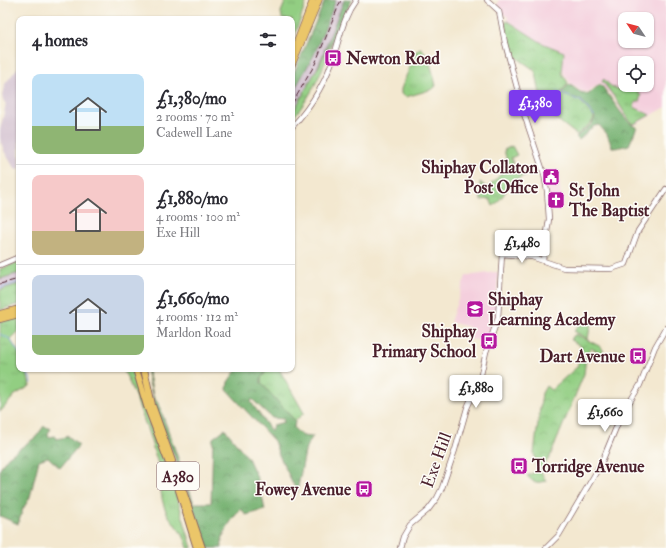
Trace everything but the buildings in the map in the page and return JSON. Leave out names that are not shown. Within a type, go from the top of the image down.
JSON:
[{"type":"highway","points":[[0,314],[16,311]]},
{"type":"highway","points":[[0,319],[9,313]]},
{"type":"highway","name":"A380","points":[[139,372],[148,411],[178,487],[197,548]]},
{"type":"highway","name":"A380","points":[[139,372],[194,520],[202,548]]},
{"type":"main road","points":[[295,46],[312,0]]},
{"type":"main road","points":[[295,58],[319,0]]},
{"type":"street","points":[[295,124],[304,114],[320,91],[335,53],[343,23],[349,8],[356,0]]},
{"type":"street","points":[[487,0],[500,11],[505,43],[524,114],[544,174],[549,219],[543,260],[564,268],[611,269],[622,266],[628,259],[638,231],[666,189]]},
{"type":"street","name":"Exe Hill","points":[[400,548],[403,536],[410,525],[428,510],[442,488],[467,408],[480,379],[486,352],[498,318],[502,254],[522,255],[543,260]]},
{"type":"street","points":[[0,265],[16,258]]},
{"type":"street","points":[[546,548],[559,535],[601,464],[620,418],[640,384],[655,347],[666,328]]},
{"type":"shaded area","points":[[336,0],[344,0],[315,75],[295,109],[295,89],[314,55]]},
{"type":"shaded area","points":[[499,0],[666,0],[666,107],[633,126],[629,123],[615,100],[600,83],[588,92],[581,91],[571,84],[564,74],[563,68],[533,39],[508,21],[508,17],[503,14],[500,7],[497,5]]},
{"type":"shaded area","points":[[16,70],[16,168],[4,151],[0,139],[0,130],[6,104],[3,101],[2,95],[5,84]]},
{"type":"shaded area","points":[[558,170],[562,205],[548,206],[544,174]]},
{"type":"shaded area","name":"Shiphay Learning Academy","points":[[498,273],[496,317],[488,333],[487,341],[469,339],[469,327],[450,322],[466,276]]},
{"type":"shaded area","points":[[16,274],[16,285],[0,290],[0,279]]},
{"type":"green space","points":[[286,0],[307,0],[295,34],[295,16],[282,16],[281,12]]},
{"type":"green space","points":[[325,0],[336,0],[314,55],[295,89],[295,70]]},
{"type":"green space","points":[[344,0],[352,0],[317,69]]},
{"type":"green space","points":[[508,21],[542,43],[564,52],[562,73],[568,83],[560,94],[580,101],[594,117],[592,122],[577,135],[546,111],[540,94],[536,73],[533,69],[516,57],[513,59],[505,22]]},
{"type":"green space","points":[[335,36],[312,90],[295,115],[295,109]]},
{"type":"green space","points":[[420,48],[426,54],[436,86],[433,89],[406,97],[401,94],[401,89],[416,51]]},
{"type":"green space","points":[[604,79],[613,87],[618,89],[618,92],[638,92],[641,95],[639,102],[636,102],[634,107],[650,115],[634,124],[631,123],[602,81]]},
{"type":"green space","points":[[569,84],[580,92],[589,94],[600,84],[604,88],[628,121],[637,127],[629,145],[616,148],[612,147],[607,134],[599,125],[594,126],[579,140],[576,137],[592,124],[595,117],[581,100],[561,94]]},
{"type":"green space","points":[[512,146],[517,155],[511,158],[518,174],[524,173],[526,175],[512,181],[500,199],[493,206],[490,199],[481,200],[480,182],[487,188],[504,171],[502,163],[507,161],[504,150]]},
{"type":"green space","points":[[16,263],[16,274],[0,279],[0,269]]},
{"type":"green space","points":[[16,285],[16,305],[0,310],[0,290]]},
{"type":"green space","points":[[16,318],[16,333],[10,339],[16,348],[16,372],[27,372],[30,386],[15,395],[0,412],[0,321]]},
{"type":"green space","points":[[585,318],[591,321],[588,339],[574,331]]},
{"type":"green space","points":[[576,334],[601,347],[603,350],[603,355],[591,348],[586,358],[584,374],[550,457],[540,470],[546,481],[535,483],[527,476],[537,471],[534,453],[542,393],[546,386],[551,390],[577,367],[579,360],[576,357],[582,347],[570,339]]},
{"type":"green space","points":[[124,372],[134,372],[144,409],[172,480],[192,548],[188,548],[184,537],[166,512],[161,495],[158,467],[154,449],[138,403]]},
{"type":"green space","points":[[147,372],[149,372],[153,396],[159,405],[194,503],[211,503],[213,438],[225,429],[248,458],[259,482],[265,510],[246,515],[241,509],[225,532],[222,548],[206,548],[184,481],[155,408]]},
{"type":"green space","points":[[235,372],[266,372],[261,378],[261,383],[295,421],[294,428],[300,434],[310,437],[313,436],[306,447],[297,492],[274,441],[227,390],[228,382]],"holes":[[[252,399],[272,418],[283,419],[284,422],[273,425],[271,431],[251,402]]]},
{"type":"green space","points":[[266,372],[281,372],[304,413],[295,421],[261,383],[261,378]]},
{"type":"green space","points":[[44,426],[51,429],[48,433],[49,437],[55,436],[56,439],[67,437],[67,435],[79,445],[60,468],[48,457],[39,460],[30,497],[23,509],[18,524],[0,516],[0,470],[8,457],[36,437]]},
{"type":"waterway","points":[[557,90],[559,93],[581,101],[594,116]]},
{"type":"waterway","points":[[0,288],[16,283]]},
{"type":"waterway","points":[[0,334],[10,339],[16,348]]},
{"type":"waterway","points":[[27,372],[32,383]]},
{"type":"railway","points":[[295,99],[315,64],[341,0]]},
{"type":"railway","points":[[0,284],[16,280]]},
{"type":"place","name":"Newton Road","points":[[333,58]]},
{"type":"place","name":"Shiphay Collaton Post Office","points":[[551,177]]},
{"type":"place","name":"St John The Baptist","points":[[556,200]]},
{"type":"place","name":"Shiphay Learning Academy","points":[[475,309]]},
{"type":"place","name":"Shiphay Primary School","points":[[489,341]]},
{"type":"place","name":"Dart Avenue","points":[[638,356]]},
{"type":"place","name":"Torridge Avenue","points":[[519,466]]},
{"type":"place","name":"Fowey Avenue","points":[[364,489]]}]
